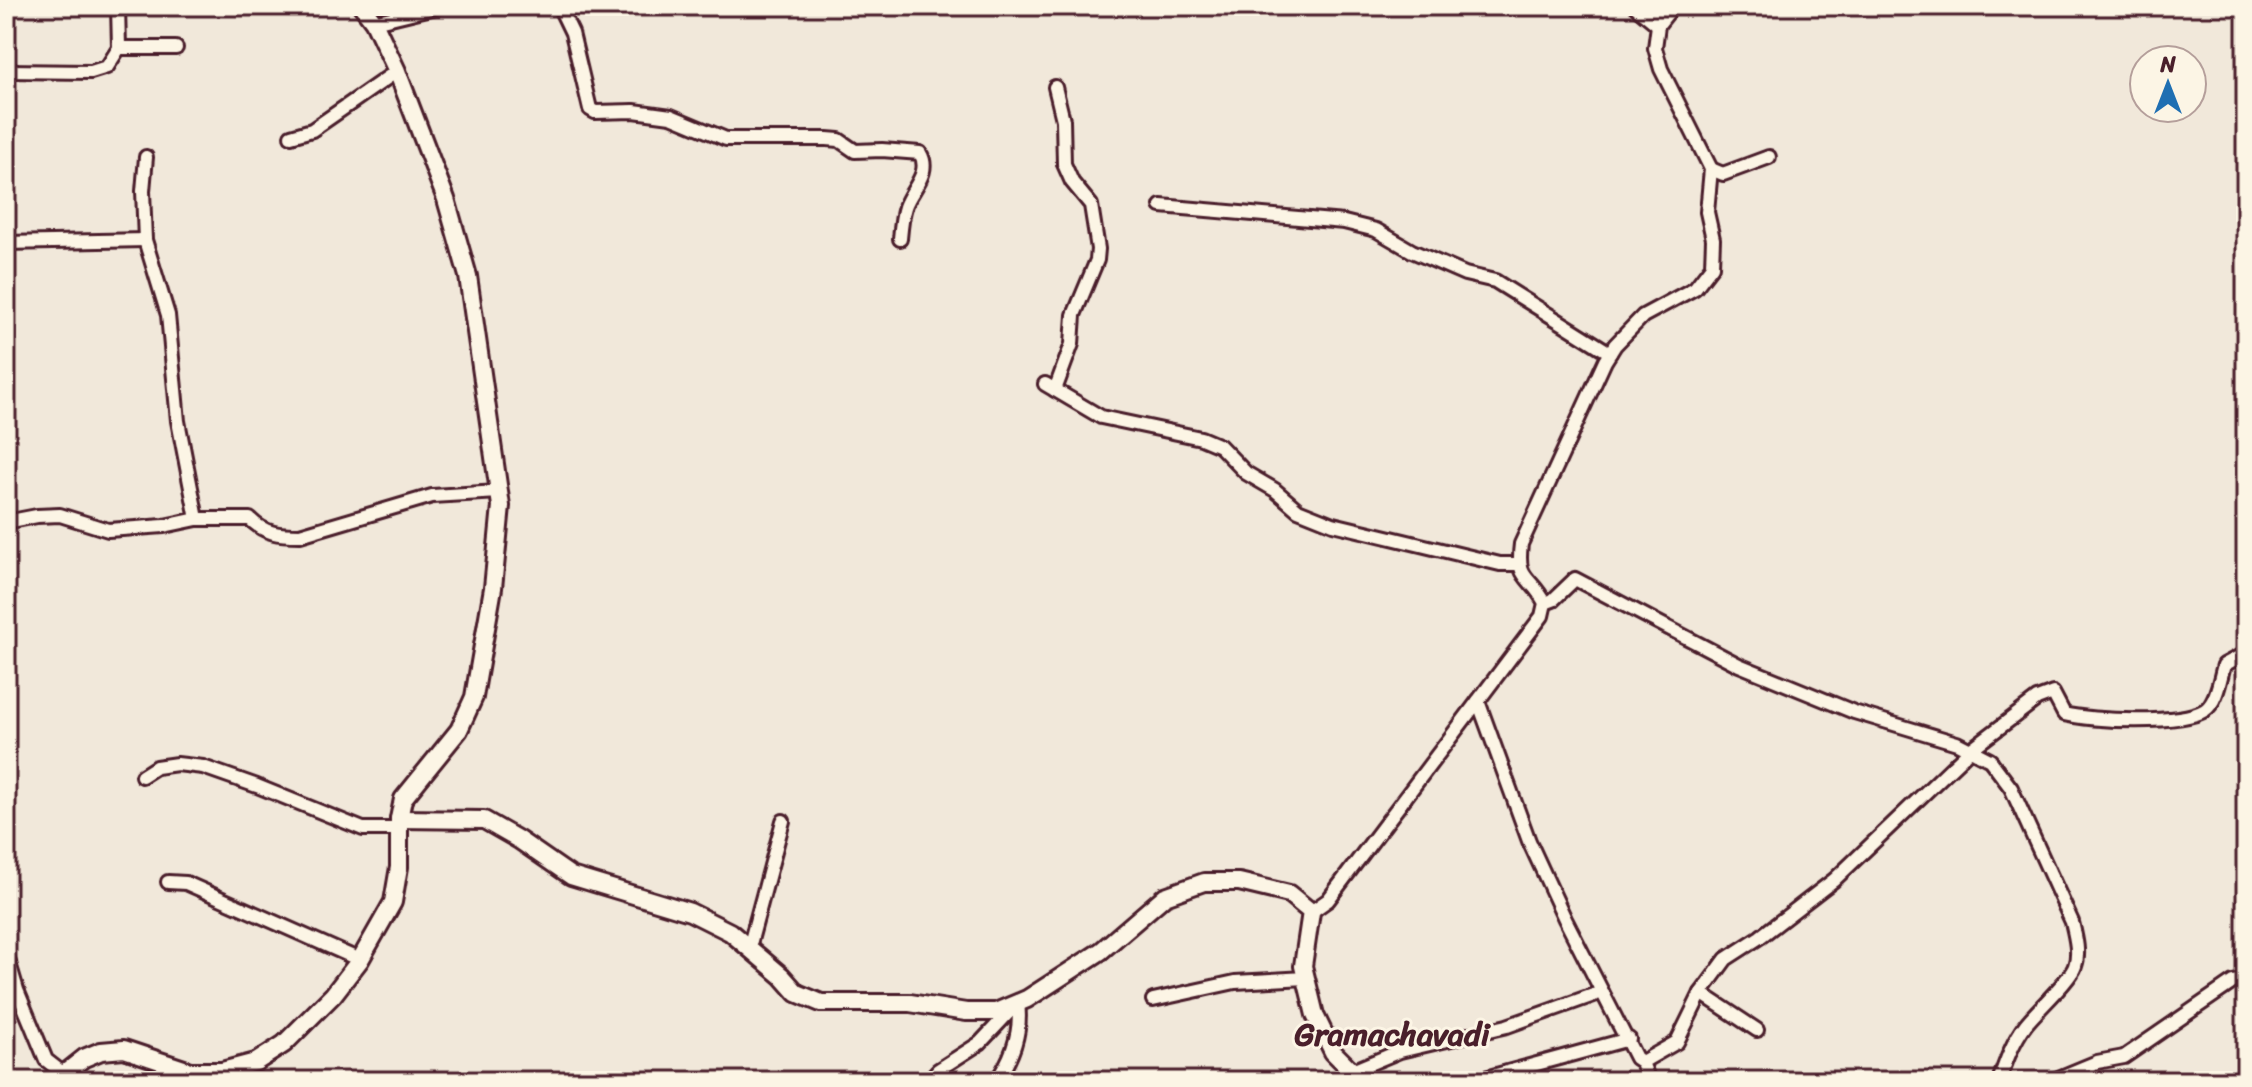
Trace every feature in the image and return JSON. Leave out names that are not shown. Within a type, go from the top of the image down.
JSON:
[{"type":"main road","points":[[60,1077],[84,1058],[101,1051],[124,1049],[168,1073],[222,1071],[256,1062],[284,1044],[333,995],[360,960],[393,902],[399,867],[399,824],[403,799],[459,730],[474,697],[493,588],[501,506],[468,276],[446,199],[397,71],[374,22],[362,6]]},
{"type":"main road","points":[[399,824],[484,820],[571,876],[690,912],[730,932],[782,976],[797,993],[821,1003],[910,1003],[966,1012],[996,1012],[1018,1003],[1101,951],[1165,896],[1204,882],[1239,882],[1289,894],[1311,912],[1303,966],[1315,1015],[1333,1052],[1357,1076]]},
{"type":"street","points":[[6,71],[91,72],[107,67],[119,48],[118,6]]},
{"type":"street","points":[[374,22],[440,6]]},
{"type":"street","points":[[559,6],[572,33],[590,109],[595,112],[634,111],[671,116],[726,139],[827,139],[839,140],[855,151],[920,153],[924,165],[904,209],[900,239]]},
{"type":"street","points":[[1635,6],[1658,25]]},
{"type":"street","points":[[1311,912],[1328,900],[1542,616],[1545,603],[1538,590],[1525,579],[1518,564],[1521,544],[1610,353],[1643,316],[1695,288],[1712,266],[1713,239],[1707,212],[1711,169],[1661,69],[1655,48],[1659,6]]},
{"type":"street","points":[[1658,25],[1673,6]]},
{"type":"street","points":[[119,48],[176,48]]},
{"type":"street","points":[[291,136],[312,130],[397,71]]},
{"type":"street","points":[[1055,87],[1063,120],[1064,164],[1072,182],[1091,205],[1098,249],[1097,260],[1074,315],[1072,344],[1050,387],[1101,417],[1201,438],[1220,446],[1246,473],[1275,490],[1298,510],[1333,524],[1484,561],[1518,564]]},
{"type":"street","points":[[146,157],[143,191],[145,240],[168,315],[178,421],[197,519]]},
{"type":"street","points":[[1711,169],[1723,174],[1769,157]]},
{"type":"street","points":[[1161,206],[1344,222],[1376,230],[1412,251],[1465,274],[1495,281],[1610,353]]},
{"type":"street","points":[[6,243],[145,240]]},
{"type":"street","points":[[6,522],[60,515],[108,530],[164,526],[197,519],[250,519],[262,530],[279,535],[300,535],[432,496],[499,492]]},
{"type":"street","points":[[1545,603],[1553,600],[1575,579],[1739,665],[1854,712],[1957,743],[1990,760],[2011,788],[2072,922],[2076,942],[2076,965],[2016,1037],[1999,1081]]},
{"type":"street","points":[[1642,1062],[1677,1042],[1701,993],[1726,959],[1834,880],[1970,750],[2037,699],[2053,693],[2064,714],[2085,719],[2192,715],[2212,703],[2224,665],[2246,653]]},
{"type":"street","points":[[1478,701],[1529,841],[1649,1081]]},
{"type":"street","points":[[142,776],[156,767],[167,765],[203,767],[363,829],[399,824]]},
{"type":"street","points":[[749,948],[783,821]]},
{"type":"street","points":[[168,882],[186,883],[360,960]]},
{"type":"street","points":[[6,953],[11,990],[46,1060],[60,1077]]},
{"type":"street","points":[[1153,1000],[1235,982],[1306,978]]},
{"type":"street","points":[[2051,1081],[2097,1062],[2124,1057],[2233,982],[2246,979]]},
{"type":"street","points":[[1357,1076],[1410,1047],[1507,1026],[1602,992]]},
{"type":"street","points":[[1701,993],[1757,1030]]},
{"type":"street","points":[[928,1081],[938,1070],[980,1043],[1018,1003]]},
{"type":"street","points":[[996,1081],[1015,1048],[1020,1021],[1018,1003]]},
{"type":"street","points":[[1474,1081],[1629,1039]]},
{"type":"district","name":"Gramachavadi","points":[[1392,1034]]}]
